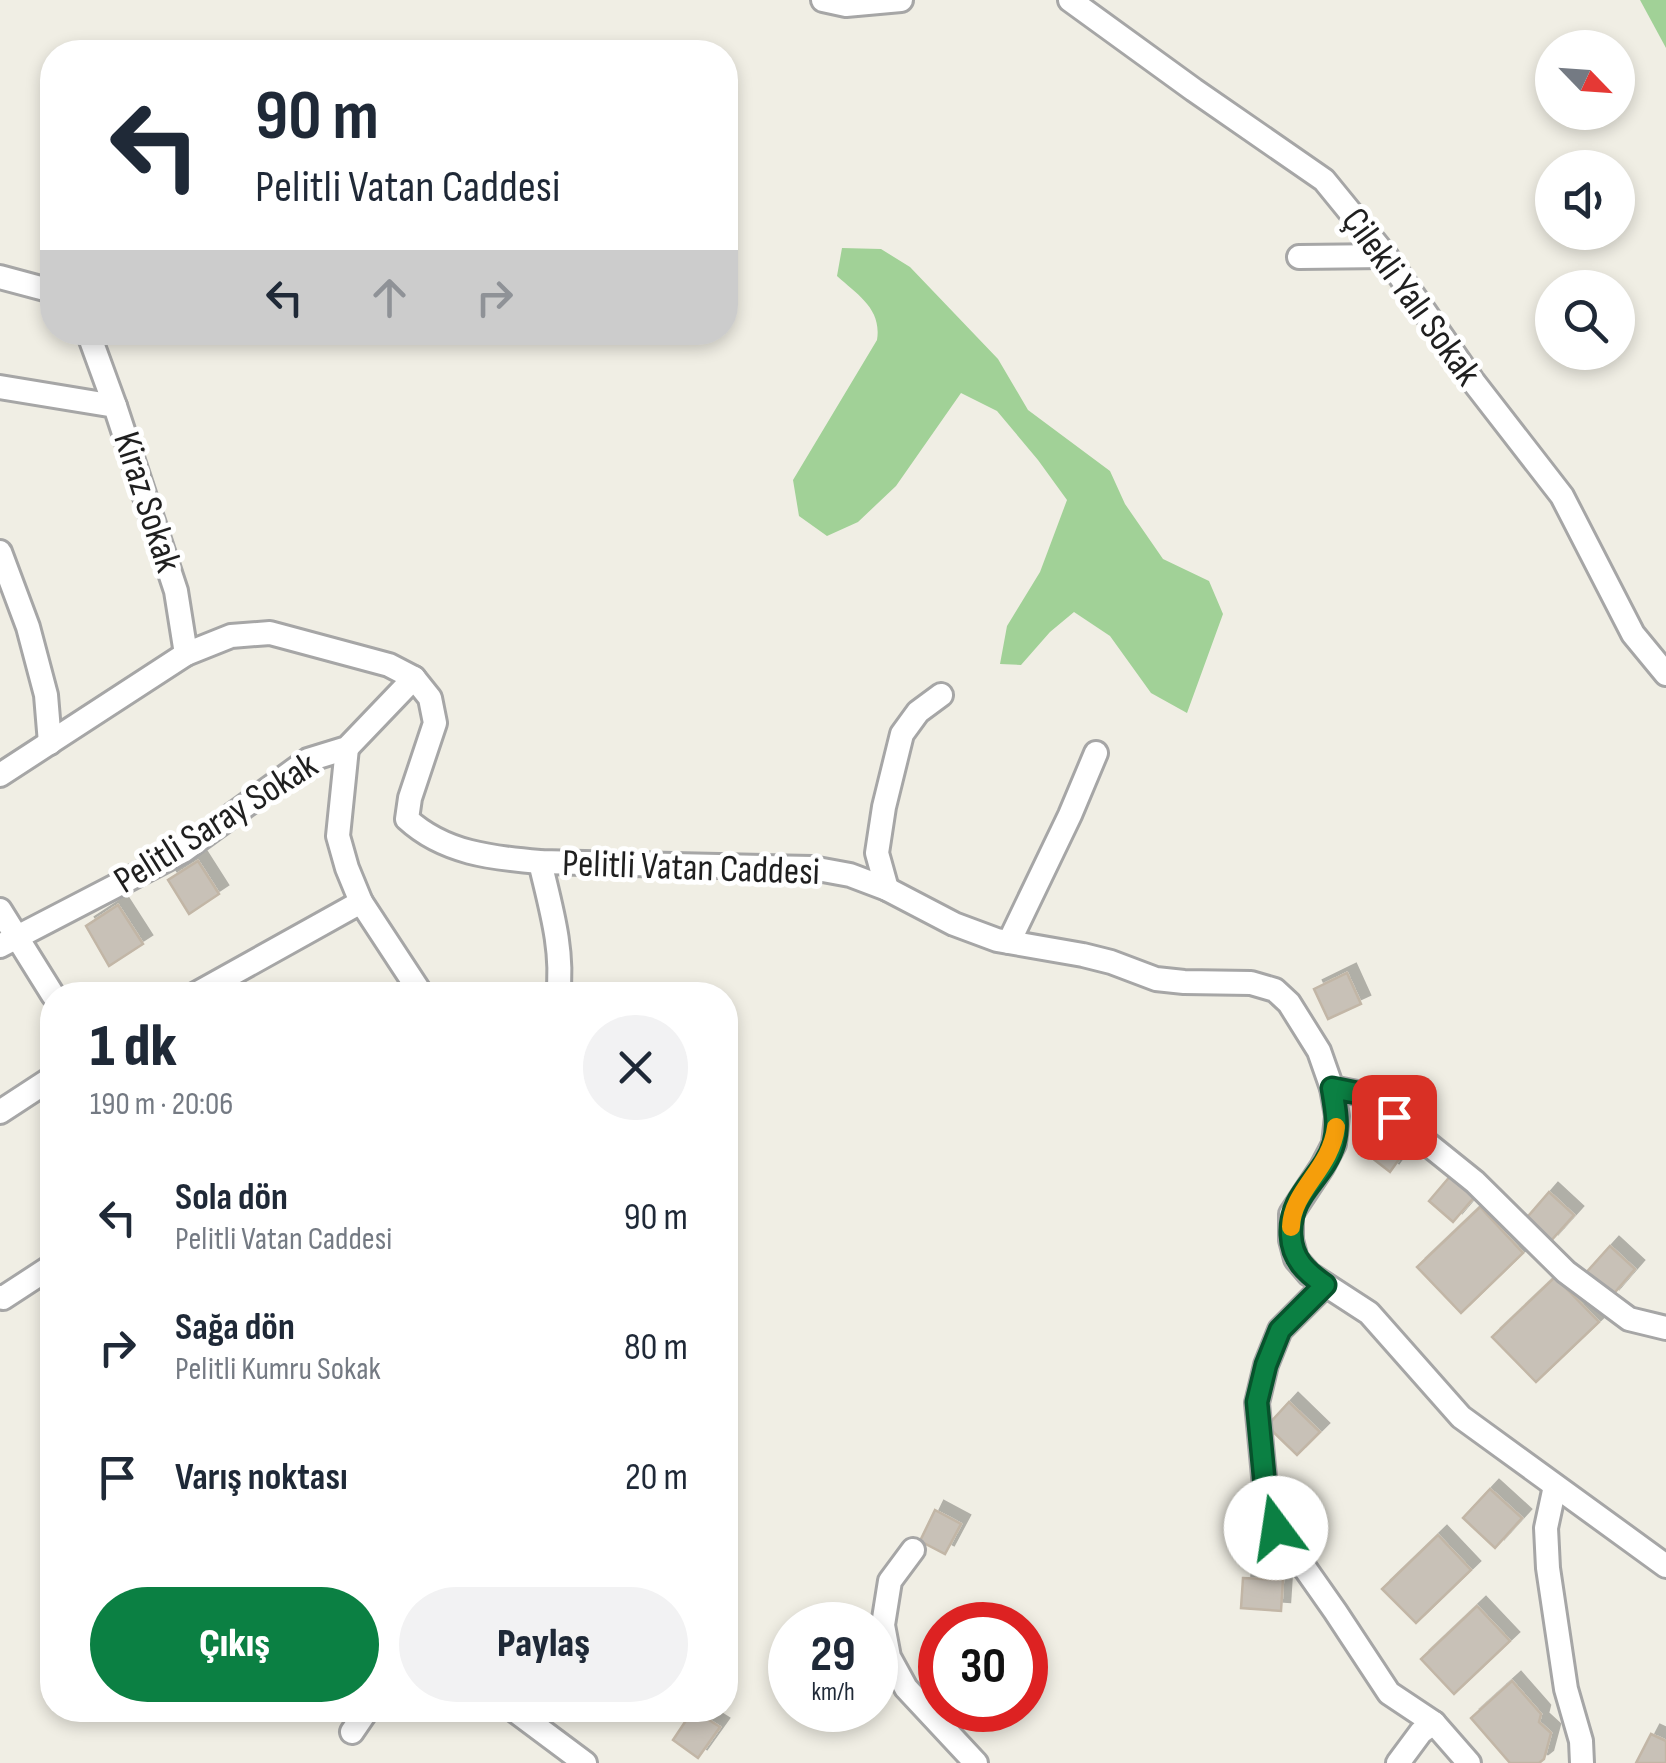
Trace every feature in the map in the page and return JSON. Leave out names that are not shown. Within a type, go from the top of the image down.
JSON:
[{"type":"street","points":[[823,0],[846,5],[901,0]]},
{"type":"street","name":"Çilekli Yalı Sokak","points":[[1070,0],[1324,180],[1386,256],[1472,380],[1562,496],[1633,634],[1666,674]]},
{"type":"street","points":[[1298,257],[1386,256]]},
{"type":"street","points":[[0,277],[40,286]]},
{"type":"street","points":[[93,345],[115,406]]},
{"type":"street","name":"Kiraz Sokak","points":[[0,386],[115,406],[176,591],[186,654]]},
{"type":"street","points":[[0,552],[28,627],[46,694],[50,743]]},
{"type":"street","points":[[0,775],[186,654],[231,636],[270,633],[389,664],[414,678]]},
{"type":"street","name":"Pelitli Saray Sokak","points":[[8,942],[183,851],[308,760],[347,748],[414,678]]},
{"type":"street","name":"Pelitli Vatan Caddesi","points":[[414,678],[430,698],[435,724],[406,819],[420,832],[452,848],[540,862],[812,868],[850,875],[887,888],[974,933],[1097,958],[1156,979],[1251,983],[1275,990],[1289,1004],[1319,1052],[1337,1116],[1334,1144],[1291,1214],[1296,1259],[1309,1274],[1370,1313],[1461,1417],[1666,1566]]},
{"type":"street","points":[[887,888],[877,853],[902,734],[918,712],[941,695]]},
{"type":"street","points":[[347,748],[338,836],[361,902],[413,982]]},
{"type":"street","points":[[1009,942],[1096,753]]},
{"type":"street","points":[[540,862],[558,945],[559,982]]},
{"type":"street","points":[[217,982],[361,902]]},
{"type":"street","points":[[0,910],[8,942],[42,982]]},
{"type":"street","points":[[0,1112],[40,1086]]},
{"type":"street","points":[[1332,1088],[1367,1095],[1475,1182],[1566,1272],[1628,1319],[1666,1328]]},
{"type":"street","points":[[0,1297],[40,1274]]},
{"type":"street","points":[[1325,1285],[1280,1330],[1257,1402],[1265,1486],[1276,1528],[1389,1693],[1434,1723],[1469,1763]]},
{"type":"street","points":[[1555,1486],[1546,1528],[1548,1568],[1566,1689],[1581,1741],[1582,1763]]},
{"type":"street","points":[[912,1550],[890,1581],[883,1624],[889,1656],[906,1688],[976,1763]]},
{"type":"street","points":[[352,1732],[359,1722]]},
{"type":"street","points":[[530,1722],[584,1763]]},
{"type":"street","points":[[1398,1763],[1421,1732],[1434,1723]]},
{"type":"green space","points":[[1640,0],[1666,0],[1666,48]]},
{"type":"green space","points":[[842,248],[881,249],[910,267],[998,359],[1028,410],[1110,471],[1125,504],[1163,559],[1209,581],[1223,614],[1187,713],[1151,693],[1110,636],[1074,612],[1021,665],[1000,664],[1007,626],[1040,572],[1067,500],[997,411],[961,393],[896,486],[858,522],[827,536],[799,516],[793,480],[877,340],[872,311],[837,276]]},
{"type":"building","points":[[198,861],[219,894],[189,914],[168,880]]},
{"type":"building","points":[[118,905],[143,944],[109,966],[86,926]]},
{"type":"building","points":[[1347,973],[1361,1004],[1328,1019],[1314,989]]},
{"type":"building","points":[[1376,1124],[1407,1148],[1390,1172],[1358,1147]]},
{"type":"building","points":[[1452,1174],[1476,1195],[1453,1222],[1429,1201]]},
{"type":"building","points":[[1549,1192],[1574,1215],[1549,1243],[1524,1221]]},
{"type":"building","points":[[1480,1207],[1523,1253],[1461,1313],[1417,1267]]},
{"type":"building","points":[[1610,1246],[1635,1269],[1610,1298],[1584,1275]]},
{"type":"building","points":[[1555,1277],[1599,1322],[1536,1382],[1492,1337]]},
{"type":"building","points":[[1289,1402],[1320,1432],[1297,1455],[1267,1426]]},
{"type":"building","points":[[1490,1489],[1522,1518],[1495,1548],[1463,1518]]},
{"type":"building","points":[[935,1510],[961,1524],[945,1554],[920,1541]]},
{"type":"building","points":[[1438,1535],[1471,1570],[1416,1623],[1382,1589]]},
{"type":"building","points":[[1243,1578],[1283,1580],[1281,1611],[1241,1608]]},
{"type":"building","points":[[1477,1606],[1510,1641],[1454,1694],[1421,1659]]},
{"type":"building","points":[[1512,1681],[1541,1714],[1539,1722],[1551,1733],[1544,1759],[1539,1763],[1510,1763],[1471,1718]]},
{"type":"building","points":[[685,1722],[712,1722],[720,1727],[698,1758],[673,1740]]},
{"type":"building","points":[[1651,1734],[1666,1741],[1666,1763],[1636,1763]]},
{"type":"slow traffic","points":[[1291,1227],[1291,1214],[1322,1168],[1334,1144],[1336,1127]]},
{"type":"route","points":[[1276,1528],[1265,1486],[1257,1402],[1280,1330],[1325,1285],[1296,1259],[1291,1214],[1334,1144],[1337,1116],[1332,1088],[1367,1095],[1394,1117]]}]
